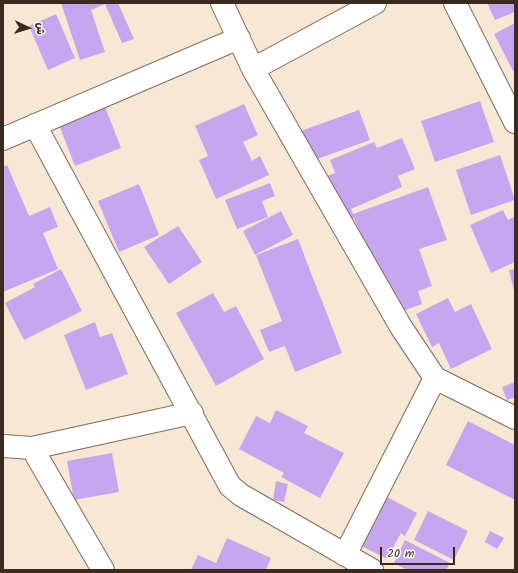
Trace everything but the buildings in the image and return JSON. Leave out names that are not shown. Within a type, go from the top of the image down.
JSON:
[{"type":"street","points":[[222,3],[253,69],[401,327],[435,378],[515,418]]},
{"type":"street","points":[[253,69],[375,3]]},
{"type":"street","points":[[456,3],[515,122]]},
{"type":"street","points":[[3,139],[239,38]]},
{"type":"street","points":[[35,125],[192,413],[230,486],[241,495],[372,570]]},
{"type":"street","points":[[345,555],[435,378]]},
{"type":"street","points":[[3,446],[32,448],[192,413]]},
{"type":"street","points":[[32,448],[103,570]]}]
